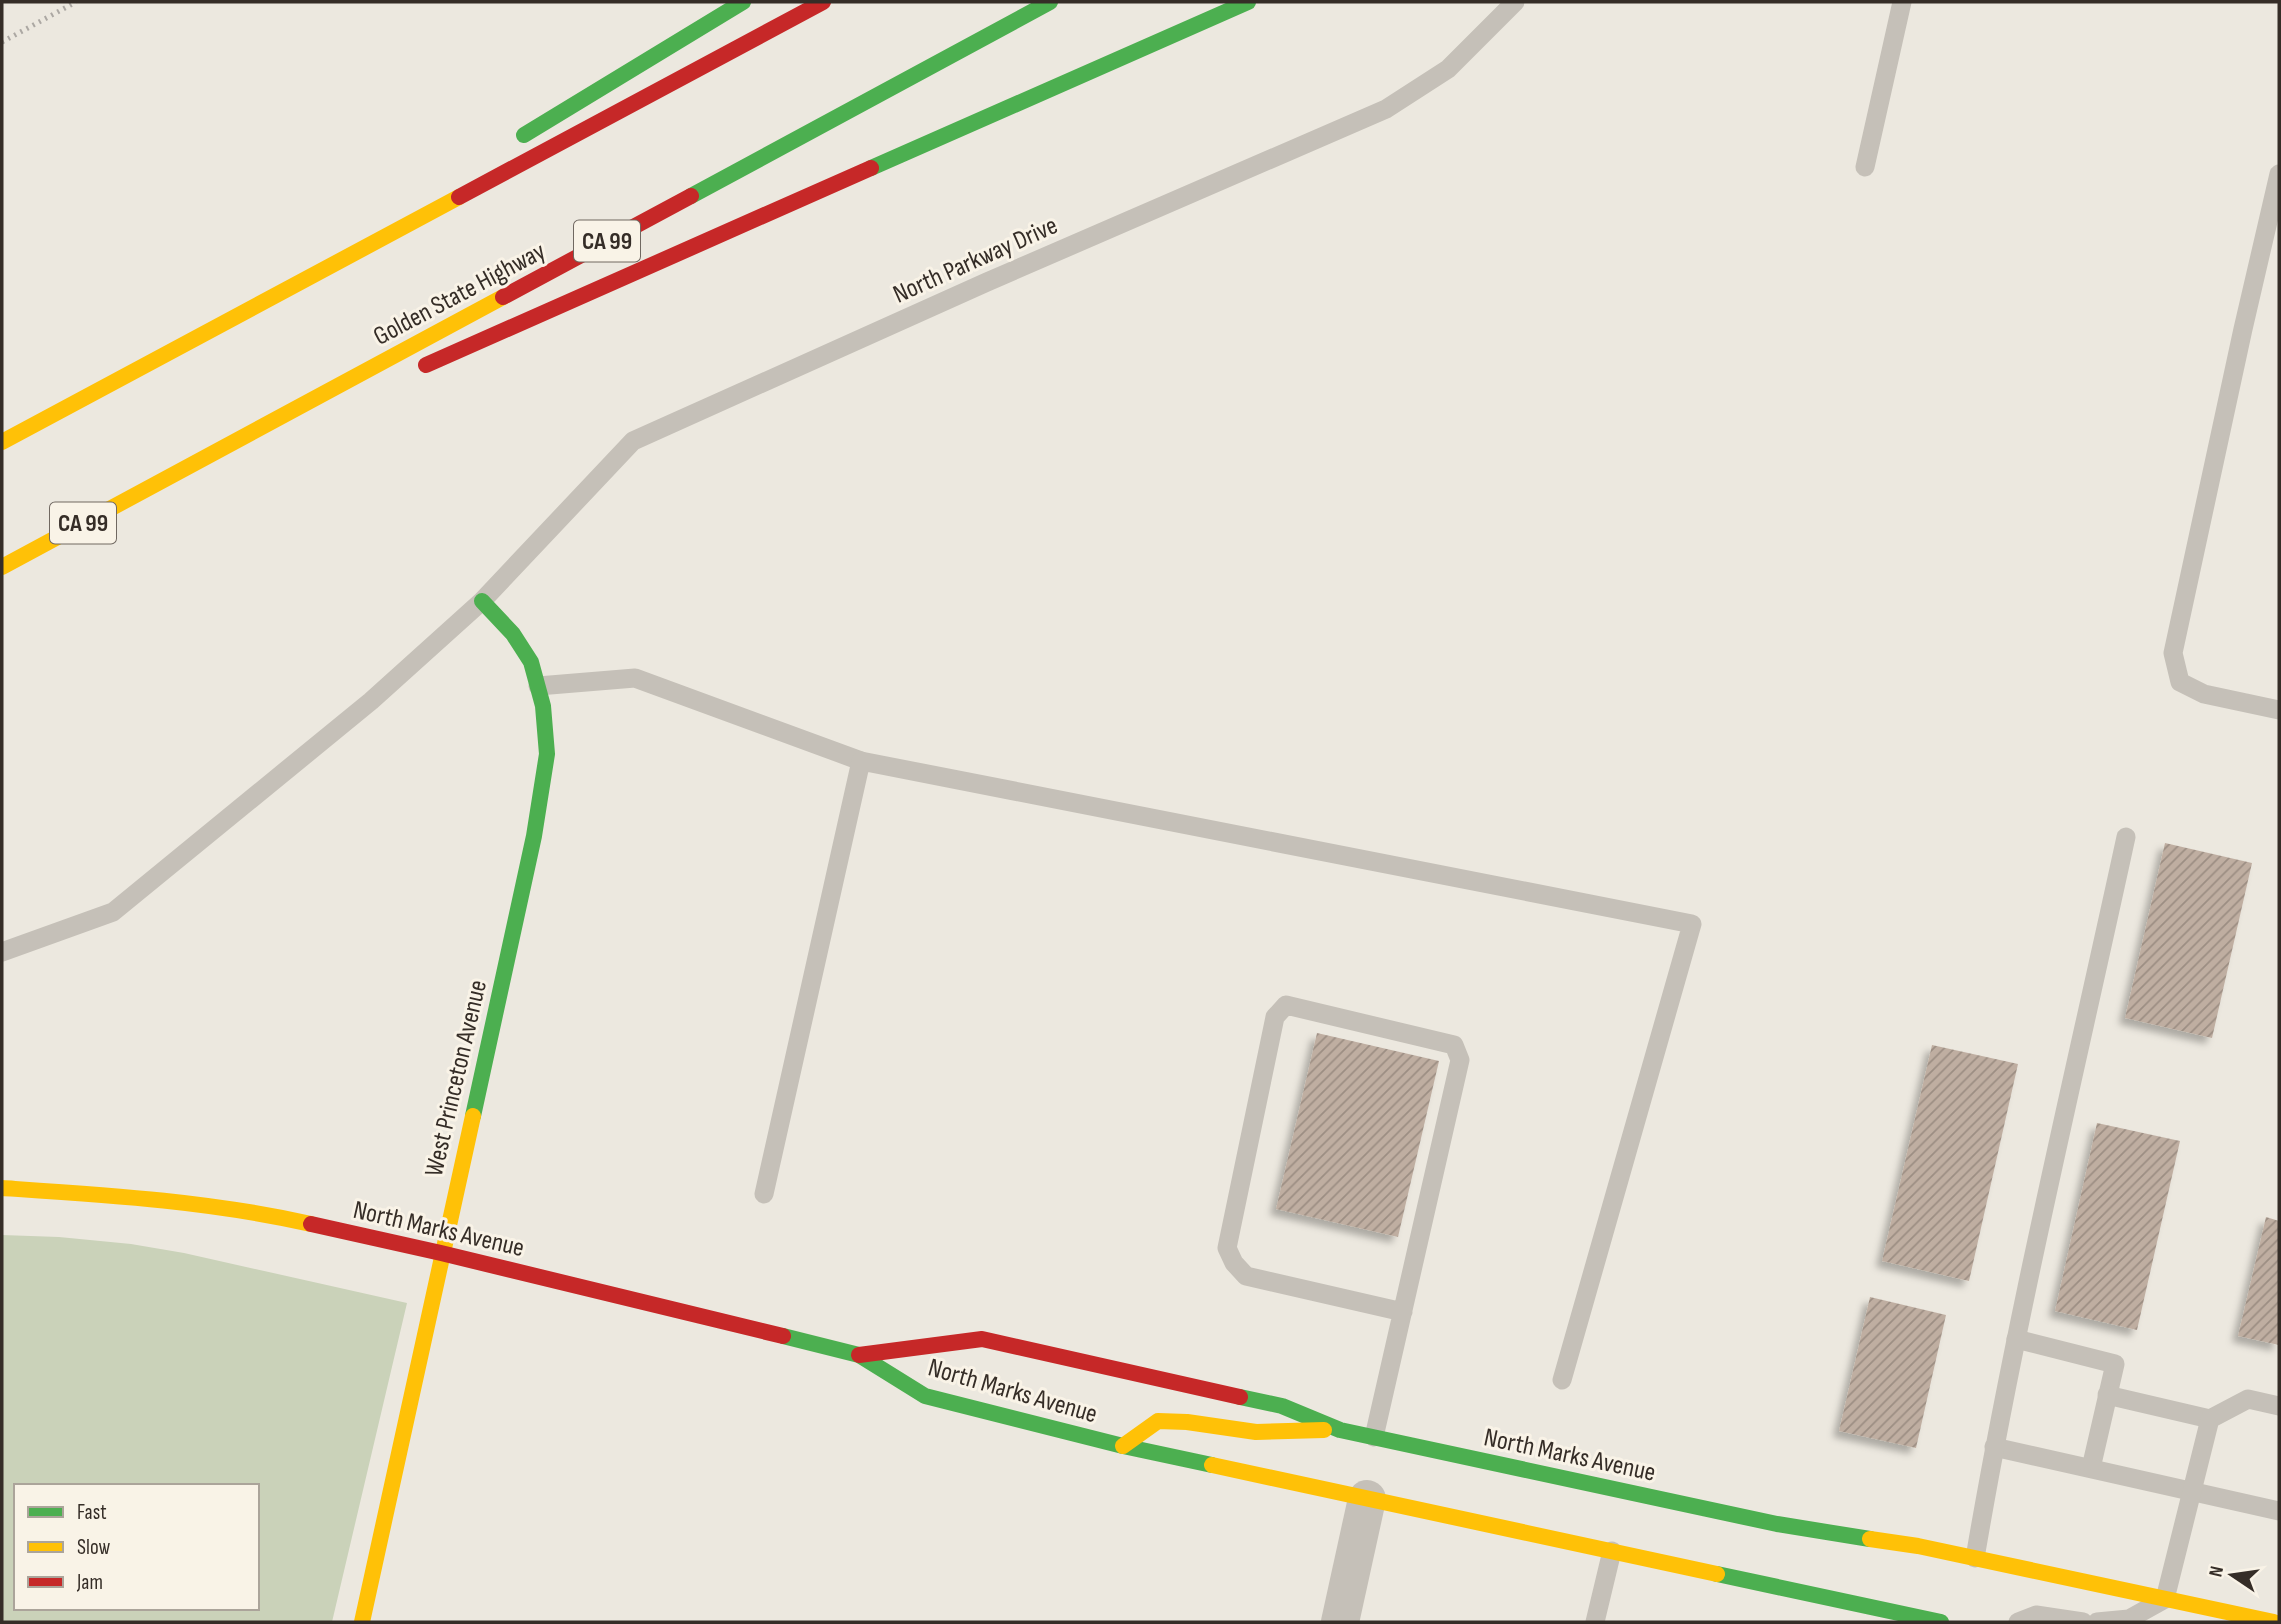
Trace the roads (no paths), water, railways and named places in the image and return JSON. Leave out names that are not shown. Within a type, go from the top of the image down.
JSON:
[{"type":"main road","points":[[504,147],[743,2]]},
{"type":"main road","points":[[2,442],[823,2]]},
{"type":"main road","name":"Golden State Highway","points":[[2,567],[1050,2]]},
{"type":"main road","points":[[407,373],[1248,2]]},
{"type":"main road","points":[[134,371],[397,212]]},
{"type":"main road","points":[[164,480],[343,401]]},
{"type":"main road","name":"West Princeton Avenue","points":[[362,1622],[534,836],[547,754],[543,706],[531,662],[513,634],[482,601]]},
{"type":"main road","name":"North Marks Avenue","points":[[2,1188],[128,1196],[253,1211],[441,1253],[859,1354],[925,1396],[1123,1446],[1612,1551],[1891,1617],[1941,1622]]},
{"type":"main road","name":"North Marks Avenue","points":[[859,1354],[982,1339],[1282,1406],[1340,1430],[1777,1524],[1918,1546],[2274,1622]]},
{"type":"main road","points":[[1123,1446],[1158,1421],[1187,1422],[1256,1432],[1340,1430]]},
{"type":"street","points":[[1340,1622],[1367,1499]]},
{"type":"lane","name":"North Parkway Drive","points":[[2,952],[113,912],[371,701],[482,601],[633,441],[974,288],[1386,109],[1448,69],[1515,2]]},
{"type":"lane","points":[[1865,167],[1902,2]]},
{"type":"lane","points":[[2279,174],[2173,653],[2180,682],[2204,694],[2279,710]]},
{"type":"lane","points":[[538,685],[635,678],[861,761],[1692,924],[1562,1380]]},
{"type":"lane","points":[[764,1194],[861,761]]},
{"type":"lane","points":[[1975,1558],[2016,1339],[2126,837]]},
{"type":"lane","points":[[1374,1437],[1403,1312],[1460,1060],[1454,1045],[1286,1005],[1275,1017],[1227,1248],[1234,1263],[1246,1276],[1403,1312]]},
{"type":"lane","points":[[2016,1339],[2115,1364],[2091,1468]]},
{"type":"lane","points":[[2107,1395],[2210,1419],[2248,1399],[2279,1406]]},
{"type":"lane","points":[[2097,1622],[2129,1619],[2165,1599],[2210,1419]]},
{"type":"lane","points":[[1994,1447],[2279,1511]]},
{"type":"lane","points":[[1595,1622],[1612,1551]]},
{"type":"lane","points":[[2018,1622],[2036,1615],[2083,1622]]},
{"type":"railway","points":[[2,42],[76,2]]}]
